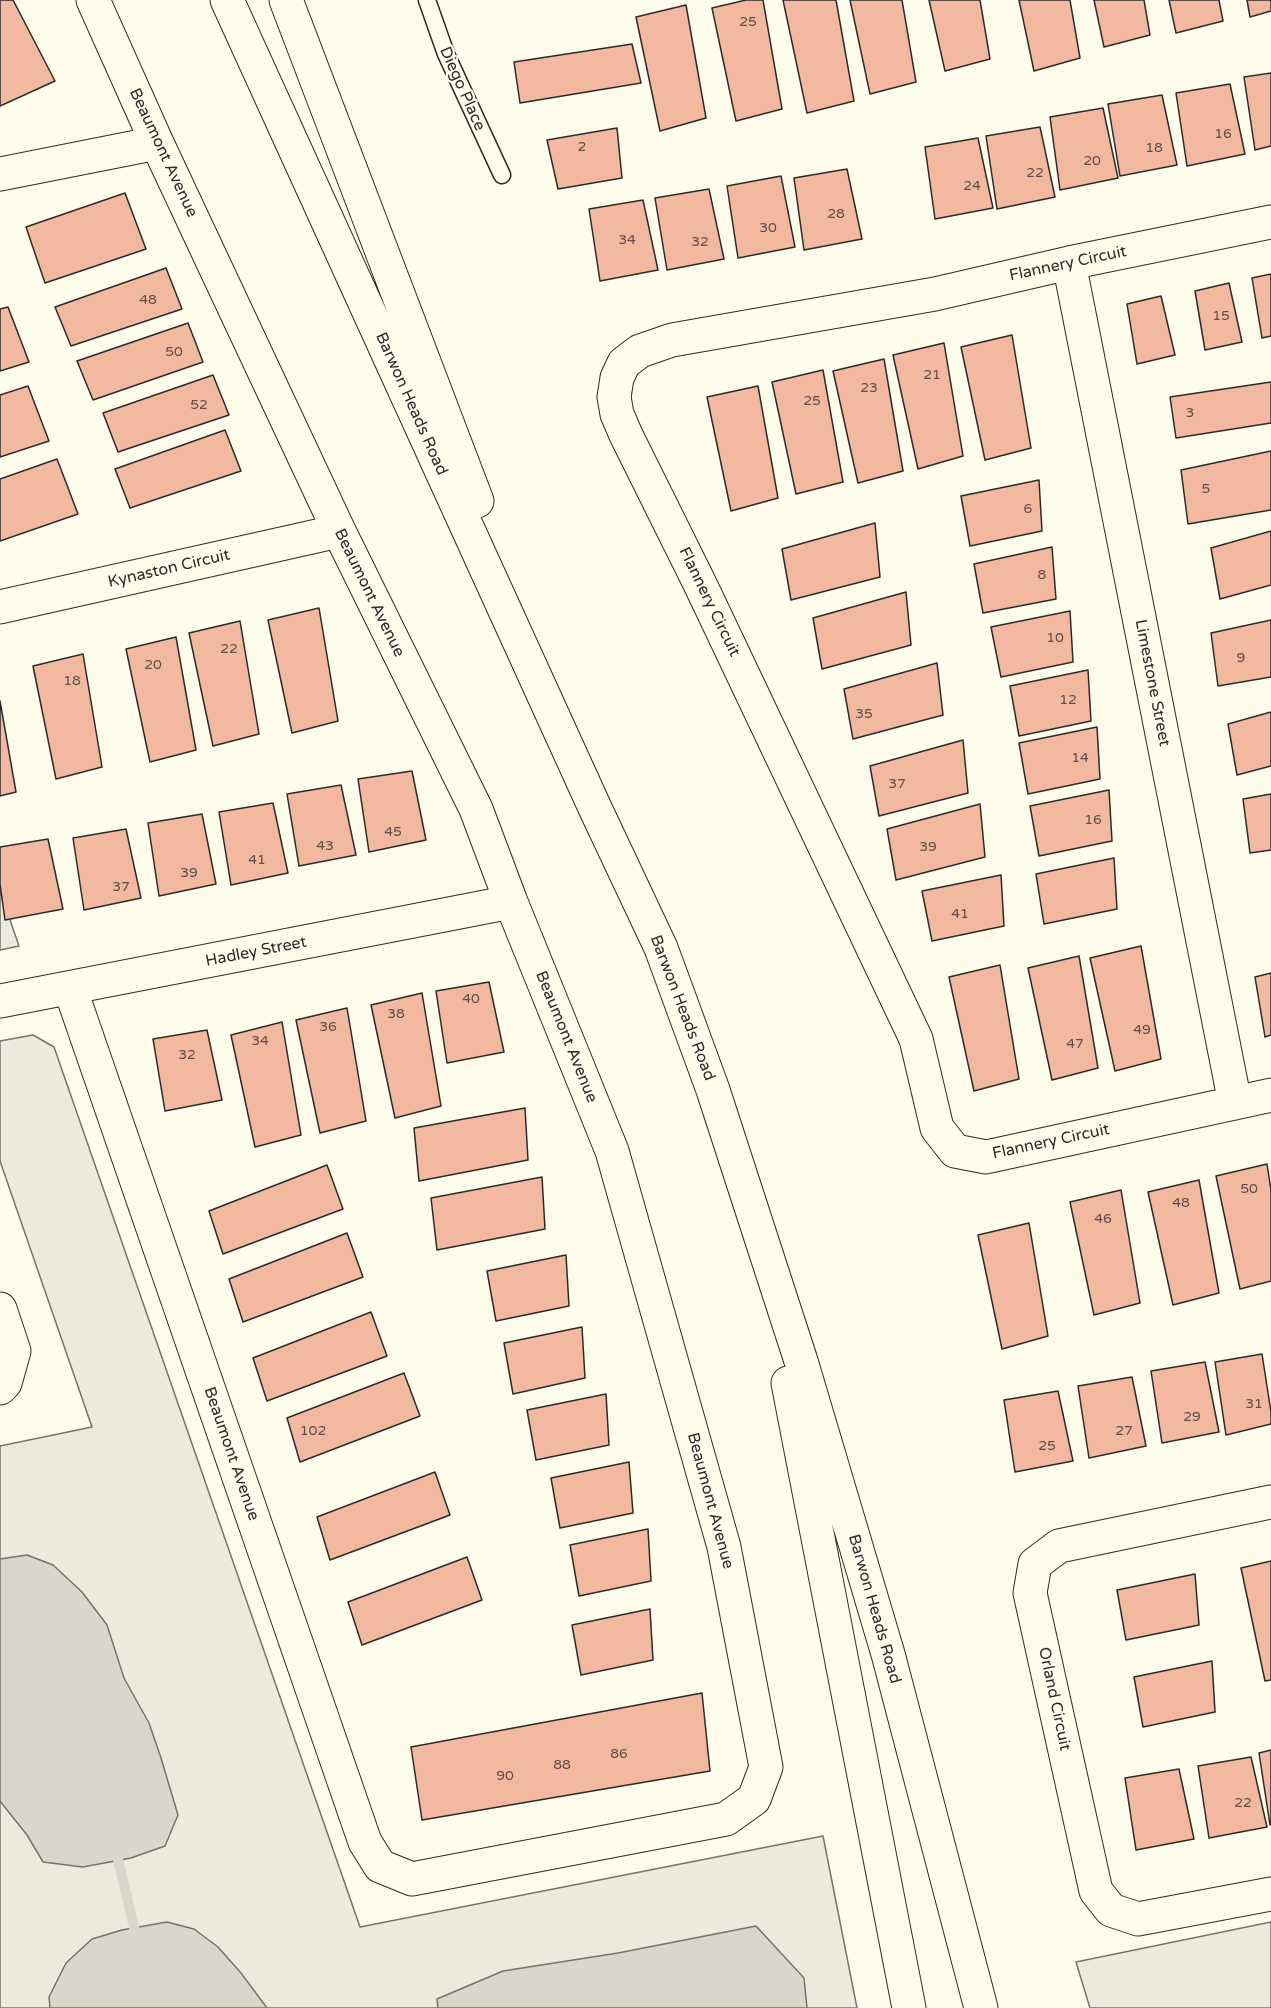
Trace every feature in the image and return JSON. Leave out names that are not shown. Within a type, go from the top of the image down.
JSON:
[{"type":"street","name":"Beaumont Avenue","points":[[70,988],[365,1842],[380,1866],[412,1879],[726,1819],[754,1798],[766,1767],[724,1547],[612,1151],[511,902],[476,809],[339,531],[157,143],[93,0]]},
{"type":"street","name":"Barwon Heads Road","points":[[227,0],[661,948],[713,1090],[801,1361],[888,1654],[981,2008]]},
{"type":"street","name":"Barwon Heads Road","points":[[286,0],[595,808]]},
{"type":"street","points":[[0,174],[157,143]]},
{"type":"street","name":"Flannery Circuit","points":[[1271,222],[1070,263],[935,294],[672,340],[646,348],[621,366],[615,390],[616,409],[626,435],[701,586],[916,1039],[937,1128],[955,1150],[986,1157],[1271,1095]]},
{"type":"street","name":"Limestone Street","points":[[1070,263],[1235,1102]]},
{"type":"street","name":"Kynaston Circuit","points":[[0,607],[339,531]]},
{"type":"street","name":"Hadley Street","points":[[0,1002],[511,902]]},
{"type":"street","name":"Barwon Heads Road","points":[[754,1215],[909,2008]]},
{"type":"street","points":[[0,1309],[14,1351],[5,1383],[0,1388]]},
{"type":"street","name":"Orland Circuit","points":[[1271,1502],[1059,1546],[1035,1564],[1030,1593],[1096,1891],[1101,1898],[1111,1910],[1138,1919],[1271,1894]]},
{"type":"lane","name":"Diego Place","points":[[427,0],[446,54],[502,176]]},
{"type":"shaded area","points":[[0,891],[19,946],[0,950]]},
{"type":"shaded area","points":[[33,1035],[54,1047],[360,1927],[823,1836],[857,2008],[0,2008],[0,1446],[92,1427],[0,1161],[0,1041]]},
{"type":"shaded area","points":[[27,1555],[53,1565],[82,1592],[107,1625],[124,1678],[149,1723],[178,1815],[165,1846],[131,1858],[83,1867],[43,1862],[27,1835],[0,1801],[0,1559]]},
{"type":"shaded area","points":[[167,1922],[194,1929],[218,1947],[267,2008],[50,2008],[49,1997],[66,1963],[92,1939],[122,1930]]},
{"type":"shaded area","points":[[1271,1922],[1271,2008],[1090,2008],[1076,1962]]},
{"type":"shaded area","points":[[756,1926],[804,1978],[807,2008],[438,2008],[437,1999],[503,1971],[618,1953]]},
{"type":"building","points":[[0,0],[13,0],[55,81],[0,106]]},
{"type":"building","points":[[746,0],[763,0],[782,109],[736,121],[712,8]]},
{"type":"building","points":[[783,0],[836,0],[854,101],[807,113]]},
{"type":"building","points":[[850,0],[902,0],[916,82],[870,94]]},
{"type":"building","points":[[929,0],[980,0],[990,59],[945,71]]},
{"type":"building","points":[[1019,0],[1070,0],[1080,58],[1034,71]]},
{"type":"building","points":[[1094,0],[1144,0],[1150,35],[1104,47]]},
{"type":"building","points":[[1169,0],[1219,0],[1223,21],[1176,33]]},
{"type":"building","points":[[1247,0],[1271,0],[1271,11],[1250,17]]},
{"type":"building","points":[[686,5],[706,118],[660,131],[636,17]]},
{"type":"building","points":[[632,44],[641,83],[520,103],[514,62]]},
{"type":"building","points":[[1271,73],[1271,146],[1255,150],[1244,77]]},
{"type":"building","points":[[1230,84],[1245,154],[1187,166],[1176,93]]},
{"type":"building","points":[[1162,95],[1177,165],[1120,176],[1108,104]]},
{"type":"building","points":[[1103,108],[1118,178],[1060,190],[1050,117]]},
{"type":"building","points":[[1040,127],[1055,197],[997,209],[986,136]]},
{"type":"building","points":[[617,128],[622,178],[558,189],[547,140]]},
{"type":"building","points":[[978,138],[993,208],[935,219],[925,147]]},
{"type":"building","points":[[847,169],[862,239],[804,250],[794,178]]},
{"type":"building","points":[[781,176],[795,247],[738,258],[727,186]]},
{"type":"building","points":[[709,189],[724,259],[667,270],[655,198]]},
{"type":"building","points":[[125,193],[146,249],[45,283],[26,227]]},
{"type":"building","points":[[643,200],[658,270],[600,281],[589,209]]},
{"type":"building","points":[[166,268],[182,309],[71,346],[55,307]]},
{"type":"building","points":[[1271,274],[1271,336],[1262,338],[1252,278]]},
{"type":"building","points":[[1229,283],[1242,342],[1205,350],[1195,291]]},
{"type":"building","points":[[1161,296],[1175,355],[1137,364],[1127,304]]},
{"type":"building","points":[[8,307],[29,362],[0,371],[0,309]]},
{"type":"building","points":[[188,323],[203,362],[93,400],[77,361]]},
{"type":"building","points":[[1012,335],[1031,448],[985,460],[961,347]]},
{"type":"building","points":[[944,343],[963,456],[918,469],[893,355]]},
{"type":"building","points":[[884,359],[903,471],[858,483],[833,371]]},
{"type":"building","points":[[823,370],[843,482],[796,494],[772,382]]},
{"type":"building","points":[[213,375],[229,415],[118,452],[103,413]]},
{"type":"building","points":[[1271,382],[1271,423],[1176,438],[1170,397]]},
{"type":"building","points":[[28,386],[49,441],[0,457],[0,395]]},
{"type":"building","points":[[758,386],[778,498],[731,511],[707,397]]},
{"type":"building","points":[[225,430],[241,471],[130,508],[115,469]]},
{"type":"building","points":[[1271,451],[1271,510],[1188,524],[1181,470]]},
{"type":"building","points":[[57,459],[78,514],[0,541],[0,479]]},
{"type":"building","points":[[1039,480],[1042,531],[970,546],[961,496]]},
{"type":"building","points":[[875,523],[880,577],[791,600],[782,549]]},
{"type":"building","points":[[1271,531],[1271,585],[1220,599],[1211,548]]},
{"type":"building","points":[[1052,547],[1056,599],[983,613],[974,564]]},
{"type":"building","points":[[906,592],[911,645],[822,669],[813,618]]},
{"type":"building","points":[[319,608],[338,721],[292,733],[268,620]]},
{"type":"building","points":[[1070,611],[1073,662],[1001,677],[991,627]]},
{"type":"building","points":[[1271,620],[1271,677],[1218,686],[1211,633]]},
{"type":"building","points":[[240,621],[259,734],[213,746],[189,633]]},
{"type":"building","points":[[176,637],[196,750],[150,762],[126,649]]},
{"type":"building","points":[[83,654],[102,767],[56,779],[33,666]]},
{"type":"building","points":[[937,663],[943,715],[853,739],[844,689]]},
{"type":"building","points":[[1088,670],[1091,721],[1019,736],[1010,686]]},
{"type":"building","points":[[0,701],[16,792],[0,796]]},
{"type":"building","points":[[1271,712],[1271,766],[1237,775],[1228,724]]},
{"type":"building","points":[[1097,727],[1100,779],[1028,794],[1019,743]]},
{"type":"building","points":[[963,740],[968,793],[879,816],[870,766]]},
{"type":"building","points":[[412,771],[426,840],[369,852],[358,779]]},
{"type":"building","points":[[341,785],[356,855],[299,866],[287,794]]},
{"type":"building","points":[[1109,790],[1112,841],[1039,856],[1030,806]]},
{"type":"building","points":[[1271,794],[1271,850],[1250,853],[1243,799]]},
{"type":"building","points":[[273,803],[288,873],[231,885],[219,812]]},
{"type":"building","points":[[980,804],[985,857],[896,880],[887,829]]},
{"type":"building","points":[[202,814],[216,884],[159,896],[148,823]]},
{"type":"building","points":[[126,829],[141,898],[84,910],[73,838]]},
{"type":"building","points":[[48,839],[63,909],[5,920],[0,884],[0,847]]},
{"type":"building","points":[[1114,858],[1117,909],[1044,924],[1036,874]]},
{"type":"building","points":[[1001,875],[1004,926],[932,941],[922,891]]},
{"type":"building","points":[[1141,946],[1161,1059],[1115,1071],[1090,958]]},
{"type":"building","points":[[1079,956],[1098,1068],[1052,1080],[1028,968]]},
{"type":"building","points":[[1000,965],[1019,1079],[974,1091],[949,977]]},
{"type":"building","points":[[1271,973],[1271,1035],[1265,1037],[1255,977]]},
{"type":"building","points":[[489,982],[504,1052],[447,1063],[436,991]]},
{"type":"building","points":[[422,993],[441,1106],[395,1118],[371,1005]]},
{"type":"building","points":[[347,1008],[366,1121],[320,1133],[296,1020]]},
{"type":"building","points":[[282,1022],[301,1135],[255,1147],[231,1035]]},
{"type":"building","points":[[207,1030],[222,1100],[165,1111],[153,1039]]},
{"type":"building","points":[[525,1108],[528,1160],[419,1181],[414,1128]]},
{"type":"building","points":[[1267,1164],[1271,1190],[1271,1281],[1240,1289],[1216,1176]]},
{"type":"building","points":[[327,1165],[343,1209],[223,1254],[209,1211]]},
{"type":"building","points":[[542,1177],[545,1229],[437,1250],[431,1198]]},
{"type":"building","points":[[1199,1180],[1219,1293],[1173,1305],[1148,1192]]},
{"type":"building","points":[[1121,1190],[1140,1303],[1094,1315],[1070,1202]]},
{"type":"building","points":[[1029,1223],[1048,1336],[1002,1349],[978,1235]]},
{"type":"building","points":[[347,1233],[363,1277],[243,1322],[229,1279]]},
{"type":"building","points":[[566,1255],[569,1306],[496,1321],[487,1271]]},
{"type":"building","points":[[371,1312],[387,1356],[267,1401],[253,1358]]},
{"type":"building","points":[[582,1327],[585,1378],[513,1394],[504,1343]]},
{"type":"building","points":[[1262,1354],[1271,1424],[1226,1435],[1215,1362]]},
{"type":"building","points":[[1205,1362],[1219,1432],[1162,1443],[1151,1371]]},
{"type":"building","points":[[404,1373],[420,1416],[300,1462],[287,1418]]},
{"type":"building","points":[[1132,1377],[1146,1446],[1089,1458],[1078,1386]]},
{"type":"building","points":[[1058,1391],[1073,1461],[1015,1472],[1004,1400]]},
{"type":"building","points":[[606,1394],[609,1445],[536,1460],[527,1410]]},
{"type":"building","points":[[629,1462],[633,1513],[560,1528],[551,1478]]},
{"type":"building","points":[[435,1472],[450,1515],[330,1560],[317,1517]]},
{"type":"building","points":[[648,1529],[651,1581],[579,1596],[570,1545]]},
{"type":"building","points":[[467,1557],[482,1600],[362,1645],[348,1602]]},
{"type":"building","points":[[1271,1561],[1271,1680],[1265,1681],[1241,1568]]},
{"type":"building","points":[[1195,1574],[1199,1625],[1126,1640],[1117,1590]]},
{"type":"building","points":[[650,1609],[653,1660],[581,1675],[572,1625]]},
{"type":"building","points":[[1212,1661],[1215,1712],[1143,1727],[1134,1677]]},
{"type":"building","points":[[702,1693],[710,1771],[422,1820],[411,1747]]},
{"type":"building","points":[[1271,1750],[1271,1824],[1270,1825],[1259,1753]]},
{"type":"building","points":[[1251,1757],[1267,1827],[1209,1838],[1198,1766]]},
{"type":"building","points":[[1179,1769],[1194,1839],[1136,1850],[1125,1778]]},
{"type":"waterway","points":[[115,1847],[137,1940]]}]
